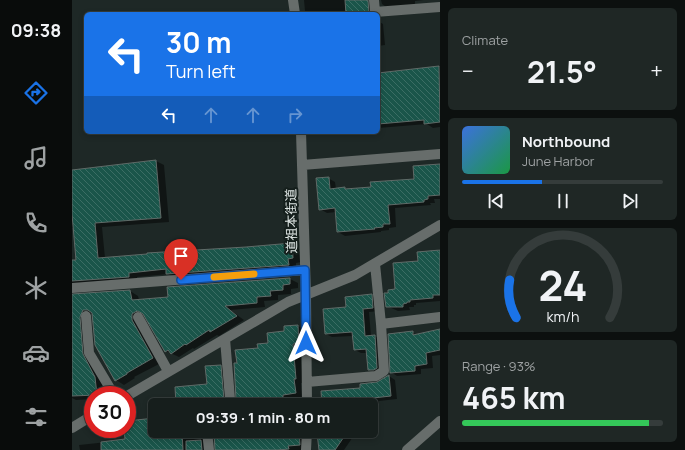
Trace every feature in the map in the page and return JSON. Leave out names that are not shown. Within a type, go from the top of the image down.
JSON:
[{"type":"street","points":[[293,0],[295,12]]},
{"type":"street","points":[[374,0],[375,12],[440,7]]},
{"type":"street","name":"道祖本街道","points":[[301,134],[306,295],[307,398]]},
{"type":"street","points":[[302,165],[440,154]]},
{"type":"street","points":[[136,391],[288,302],[355,275],[440,225]]},
{"type":"street","points":[[307,382],[376,376],[384,370],[375,264]]},
{"type":"street","points":[[72,288],[305,270]]},
{"type":"street","points":[[86,316],[89,353],[109,386]]},
{"type":"street","points":[[138,317],[168,371]]},
{"type":"street","points":[[381,324],[440,317]]},
{"type":"street","points":[[225,339],[230,398]]},
{"type":"street","points":[[407,450],[440,420]]},
{"type":"street","points":[[72,428],[84,421]]},
{"type":"street","points":[[208,438],[209,450]]},
{"type":"street","points":[[306,450],[307,438]]},
{"type":"building","points":[[345,0],[368,0],[369,12],[346,12]]},
{"type":"building","points":[[439,66],[440,122],[424,124],[424,120],[380,124],[380,73]]},
{"type":"building","points":[[156,160],[161,218],[95,223],[98,258],[147,253],[292,243],[293,258],[288,259],[289,265],[166,274],[166,269],[129,273],[129,277],[72,281],[72,260],[76,260],[72,214],[72,170]]},
{"type":"building","points":[[440,164],[440,195],[428,196],[428,199],[424,200],[424,202],[388,205],[390,224],[383,224],[383,227],[337,232],[335,208],[319,210],[316,178],[329,177],[330,189],[345,187],[345,189],[371,187],[370,182],[414,179],[413,166]]},
{"type":"building","points":[[440,250],[440,295],[433,295],[433,298],[410,300],[410,302],[403,304],[403,307],[386,307],[384,293],[388,293],[388,290],[395,289],[393,263],[418,261],[417,252]]},
{"type":"building","points":[[290,278],[290,284],[283,285],[283,290],[270,291],[271,296],[257,297],[257,303],[225,306],[237,316],[210,332],[209,330],[171,354],[168,350],[165,352],[143,314],[138,311],[135,312],[132,314],[132,320],[153,358],[115,381],[95,345],[92,313],[88,310],[83,310],[80,317],[83,354],[95,377],[96,386],[84,386],[84,396],[72,396],[72,294],[130,290],[132,300],[168,297],[167,287]]},
{"type":"building","points":[[372,294],[373,308],[363,309],[365,336],[375,335],[377,368],[374,370],[368,370],[366,349],[354,350],[352,332],[325,334],[323,309],[346,307],[345,297]]},
{"type":"building","points":[[298,325],[299,343],[293,344],[296,393],[283,395],[283,398],[236,398],[234,363],[237,363],[235,350],[258,348],[257,344],[268,343],[267,333],[284,331],[284,326]]},
{"type":"building","points":[[440,329],[440,350],[426,353],[427,364],[415,366],[415,371],[390,373],[388,334],[413,331],[413,335]]},
{"type":"building","points":[[221,365],[224,398],[176,398],[175,387],[207,384],[205,366]]},
{"type":"building","points":[[389,375],[391,396],[373,398],[322,398],[321,391],[360,388],[360,384],[377,382]]},
{"type":"building","points":[[148,419],[148,438],[182,438],[183,450],[101,450],[101,442],[125,438],[136,438],[136,420]]},
{"type":"building","points":[[214,438],[300,438],[300,445],[288,446],[289,449],[215,450]]},
{"type":"building","points":[[318,438],[343,438],[335,450],[319,450]]},
{"type":"building","points":[[201,440],[202,450],[186,450],[186,441]]},
{"type":"slow traffic","points":[[214,277],[254,274]]},
{"type":"route","points":[[181,280],[305,270],[306,343]]}]
